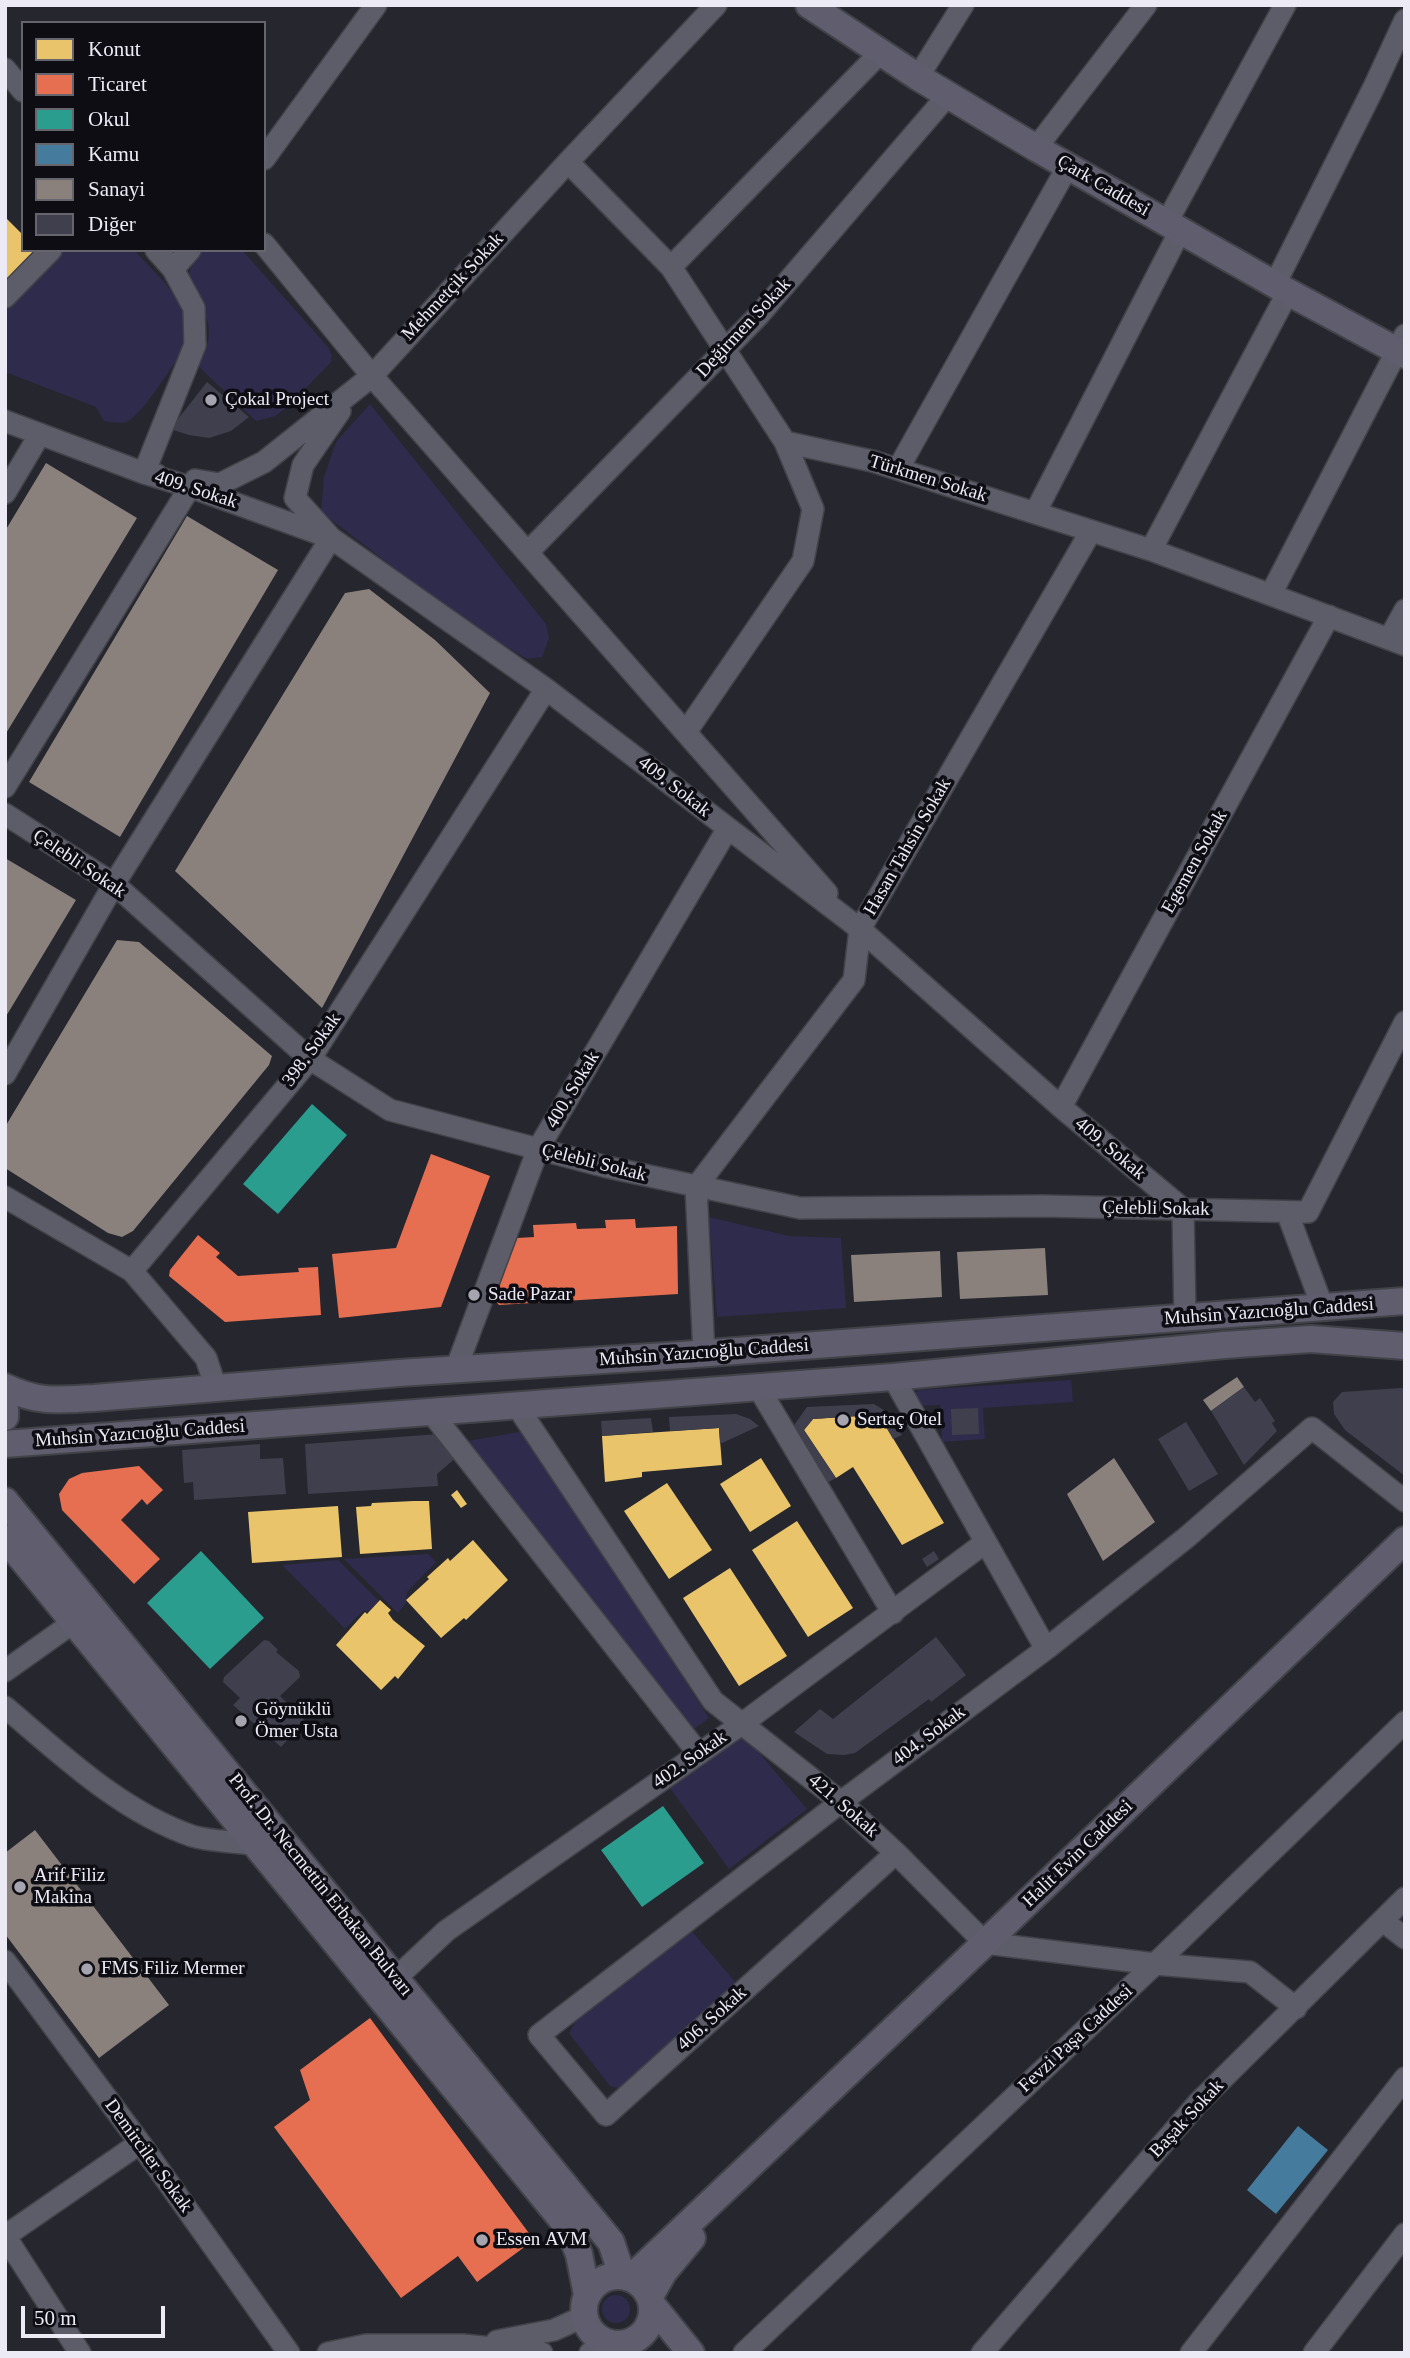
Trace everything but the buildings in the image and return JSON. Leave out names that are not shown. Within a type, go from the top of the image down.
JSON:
[{"type":"main road","name":"Çark Caddesi","points":[[809,5],[918,77],[1036,148],[1282,288],[1402,347]]},
{"type":"main road","name":"Muhsin Yazıcıoğlu Caddesi","points":[[5,1387],[27,1397],[50,1400],[1405,1301]]},
{"type":"main road","name":"Muhsin Yazıcıoğlu Caddesi","points":[[5,1444],[893,1377],[1224,1345],[1311,1339],[1405,1346]]},
{"type":"main road","points":[[5,1410],[5,1417]]},
{"type":"main road","points":[[5,1459],[16,1448],[37,1441]]},
{"type":"main road","name":"Prof. Dr. Necmettin Erbakan Bulvarı","points":[[9,1513],[74,1622],[568,2227],[579,2254],[586,2306]]},
{"type":"main road","name":"Prof. Dr. Necmettin Erbakan Bulvarı","points":[[9,1513],[396,1978],[611,2242],[626,2277]]},
{"type":"main road","name":"Halit Evin Caddesi","points":[[626,2277],[750,2166],[1405,1540]]},
{"type":"main road","name":"Halit Evin Caddesi","points":[[651,2301],[663,2273],[750,2166]]},
{"type":"main road","points":[[651,2301],[652,2318],[648,2328],[639,2337],[610,2348],[592,2331],[586,2306],[601,2280],[626,2277],[639,2282],[691,2353]]},
{"type":"street","points":[[266,156],[376,5]]},
{"type":"street","name":"Mehmetçik Sokak","points":[[144,473],[220,484],[264,462],[372,376],[716,5]]},
{"type":"street","points":[[918,77],[963,5]]},
{"type":"street","points":[[1036,148],[1146,5]]},
{"type":"street","points":[[1035,513],[1285,5]]},
{"type":"street","points":[[1151,550],[1282,288],[1405,20]]},
{"type":"street","points":[[671,267],[881,52]]},
{"type":"street","points":[[5,69],[21,89]]},
{"type":"street","name":"Değirmen Sokak","points":[[528,552],[759,315],[948,95]]},
{"type":"street","points":[[568,162],[671,267],[785,442],[813,509],[803,561],[686,732]]},
{"type":"street","points":[[898,469],[1068,166]]},
{"type":"street","points":[[266,246],[372,376],[860,929]]},
{"type":"street","points":[[5,297],[49,252]]},
{"type":"street","points":[[144,473],[195,345],[194,308],[173,269],[158,252]]},
{"type":"street","points":[[173,269],[188,252]]},
{"type":"street","points":[[1270,594],[1402,347]]},
{"type":"street","points":[[5,1074],[114,884],[331,538],[295,498],[303,465],[332,421],[372,376]]},
{"type":"street","name":"409. Sokak","points":[[5,421],[331,538],[547,689],[860,929],[1060,1107],[1183,1209]]},
{"type":"street","points":[[5,494],[40,434]]},
{"type":"street","name":"Türkmen Sokak","points":[[785,442],[872,461],[1151,550],[1397,642]]},
{"type":"street","points":[[5,787],[190,487]]},
{"type":"street","name":"Hasan Tahsin Sokak","points":[[696,1187],[854,980],[860,929],[1091,531]]},
{"type":"street","points":[[1397,642],[1405,610]]},
{"type":"street","name":"Egemen Sokak","points":[[1060,1107],[1329,616]]},
{"type":"street","name":"398. Sokak","points":[[132,1271],[310,1059],[547,689]]},
{"type":"street","name":"Çelebli Sokak","points":[[5,814],[114,884],[310,1059],[390,1110],[696,1187],[800,1208],[1043,1206],[1287,1212]]},
{"type":"street","name":"400. Sokak","points":[[456,1370],[538,1149],[728,828]]},
{"type":"street","points":[[1323,1308],[1287,1212],[1308,1212],[1405,1022]]},
{"type":"street","points":[[696,1187],[704,1354]]},
{"type":"street","points":[[5,1197],[132,1271],[206,1358],[216,1388]]},
{"type":"street","points":[[1183,1209],[1185,1318]]},
{"type":"street","points":[[893,1377],[1046,1649]]},
{"type":"street","points":[[758,1387],[893,1613]]},
{"type":"street","name":"421. Sokak","points":[[517,1405],[713,1701],[841,1802],[985,1943]]},
{"type":"street","points":[[430,1412],[699,1754]]},
{"type":"street","name":"404. Sokak","points":[[539,2035],[841,1802],[1046,1649],[1187,1536],[1312,1428],[1405,1501]]},
{"type":"street","name":"402. Sokak","points":[[396,1978],[446,1931],[743,1723],[986,1542]]},
{"type":"street","points":[[5,1671],[74,1622]]},
{"type":"street","points":[[5,1707],[137,1812],[194,1837],[256,1845]]},
{"type":"street","name":"Fevzi Paşa Caddesi","points":[[744,2353],[1155,1964],[1405,1722]]},
{"type":"street","name":"406. Sokak","points":[[539,2035],[606,2115],[896,1853]]},
{"type":"street","name":"Başak Sokak","points":[[982,2353],[1198,2103],[1405,1898]]},
{"type":"street","points":[[1383,1921],[1405,1938]]},
{"type":"street","points":[[985,1943],[1155,1964],[1250,1972],[1296,2008]]},
{"type":"street","name":"Demirciler Sokak","points":[[5,1961],[140,2143],[289,2353]]},
{"type":"street","points":[[1191,2353],[1405,2078]]},
{"type":"street","points":[[80,2353],[5,2236],[140,2143]]},
{"type":"street","points":[[1314,2353],[1397,2259],[1405,2234]]},
{"type":"street","points":[[463,2345],[554,2330],[586,2306]]},
{"type":"street","points":[[328,2353],[366,2345],[463,2345],[542,2353]]},
{"type":"shaded area","points":[[60,252],[136,252],[174,295],[186,322],[186,337],[182,352],[140,411],[126,422],[104,421],[96,407],[5,372],[5,309]]},
{"type":"shaded area","points":[[197,252],[244,252],[328,347],[332,355],[331,362],[289,406],[275,416],[256,421],[199,367],[207,346],[209,329],[205,312],[192,289],[189,273]]},
{"type":"shaded area","points":[[370,404],[546,624],[549,638],[542,657],[527,659],[461,619],[321,512],[324,477],[336,442]]},
{"type":"shaded area","points":[[709,1217],[789,1236],[841,1238],[846,1308],[717,1317]]},
{"type":"shaded area","points":[[1071,1380],[1073,1402],[983,1408],[985,1439],[942,1442],[940,1405],[916,1406],[912,1396],[918,1390]]},
{"type":"shaded area","points":[[524,1431],[709,1718],[691,1731],[463,1442]]},
{"type":"shaded area","points":[[428,1554],[436,1562],[407,1592],[406,1603],[398,1613],[344,1559]]},
{"type":"shaded area","points":[[338,1560],[379,1601],[368,1612],[364,1610],[345,1629],[282,1565]]},
{"type":"shaded area","points":[[743,1734],[807,1809],[729,1869],[667,1784]]},
{"type":"shaded area","points":[[690,1929],[738,1985],[629,2084],[618,2088],[610,2086],[569,2033],[577,2019]]},
{"type":"shaded area","points":[[616,2295],[626,2299],[630,2309],[626,2319],[616,2323],[606,2319],[602,2309],[606,2299]]},
{"type":"place","name":"Çokal Project","points":[[211,400]]},
{"type":"place","name":"Sade Pazar","points":[[474,1295]]},
{"type":"place","name":"Sertaç Otel","points":[[843,1420]]},
{"type":"place","name":"Göynüklü Ömer Usta","points":[[241,1721]]},
{"type":"place","name":"Arif Filiz Makina","points":[[20,1887]]},
{"type":"place","name":"FMS Filiz Mermer","points":[[87,1969]]},
{"type":"place","name":"Essen AVM","points":[[482,2240]]}]
